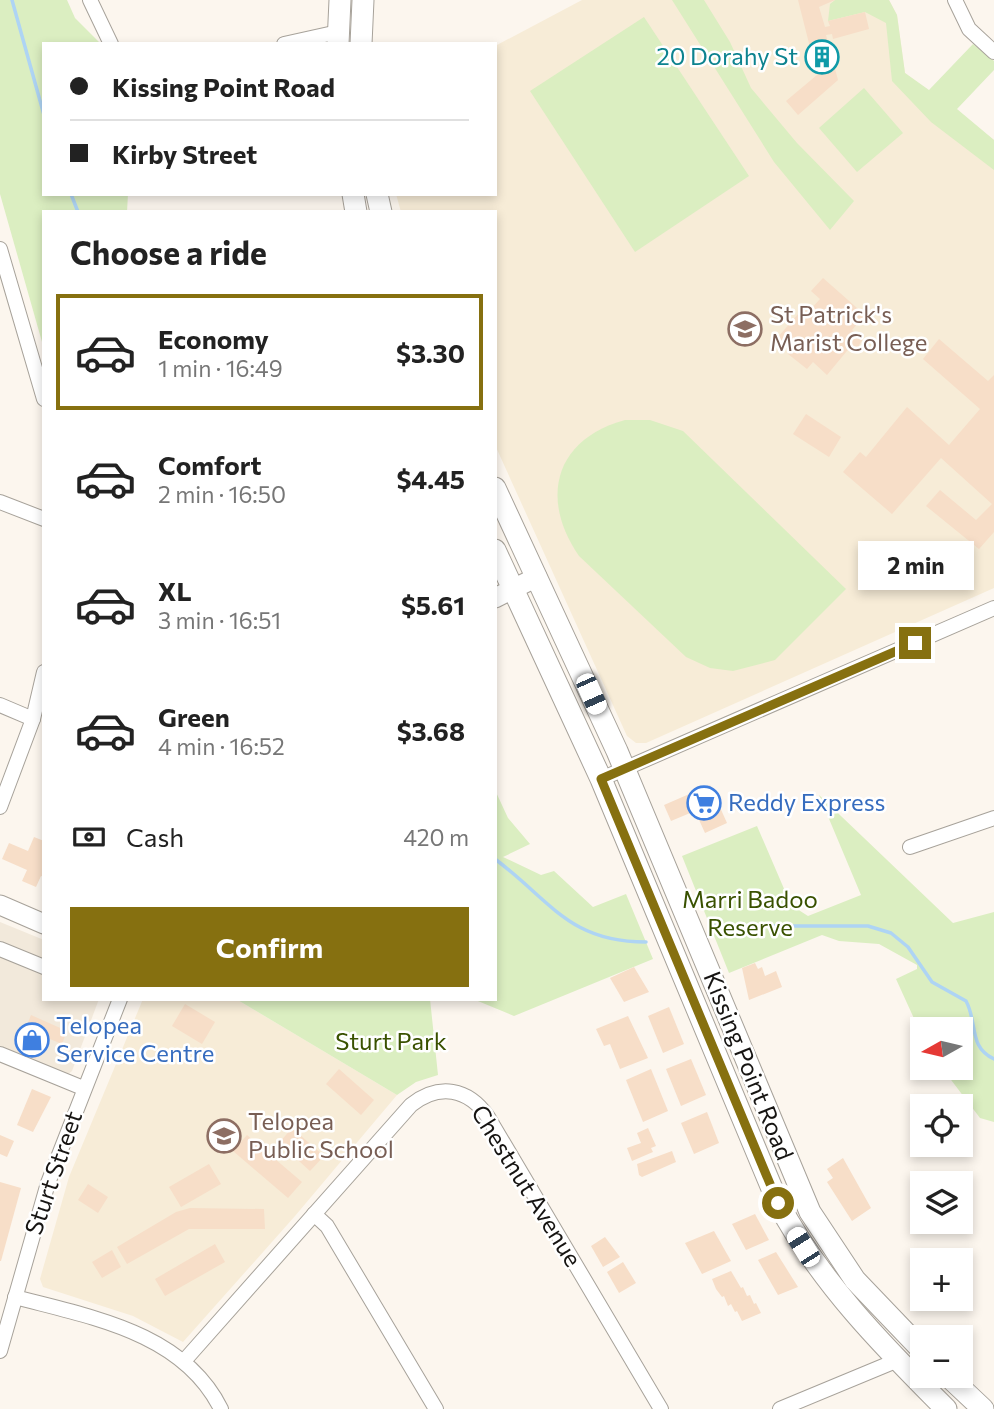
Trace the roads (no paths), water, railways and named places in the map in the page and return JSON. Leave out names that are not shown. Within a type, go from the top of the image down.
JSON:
[{"type":"main road","points":[[338,38],[340,0]]},
{"type":"main road","points":[[361,42],[363,0]]},
{"type":"main road","name":"Kissing Point Road","points":[[497,492],[624,768],[810,1212],[855,1280],[910,1337]]},
{"type":"main road","name":"Kissing Point Road","points":[[497,560],[504,593],[601,779],[778,1203],[820,1270],[898,1360],[946,1409]]},
{"type":"main road","points":[[961,1388],[983,1409]]},
{"type":"street","points":[[90,0],[110,42]]},
{"type":"street","points":[[954,0],[969,29],[994,52]]},
{"type":"street","points":[[302,42],[338,38]]},
{"type":"street","points":[[0,249],[42,392]]},
{"type":"street","points":[[0,502],[42,518]]},
{"type":"street","points":[[504,593],[537,577]]},
{"type":"street","points":[[601,779],[994,608]]},
{"type":"street","points":[[0,807],[33,719],[42,681]]},
{"type":"street","points":[[0,705],[33,719]]},
{"type":"street","points":[[910,847],[994,818]]},
{"type":"street","points":[[0,905],[42,923]]},
{"type":"street","points":[[0,949],[42,966]]},
{"type":"street","name":"Sturt Street","points":[[0,1351],[48,1184],[119,1001]]},
{"type":"street","points":[[0,1054],[83,1088]]},
{"type":"street","name":"Chestnut Avenue","points":[[184,1362],[418,1100],[447,1090],[467,1094],[488,1116],[661,1409]]},
{"type":"street","points":[[314,1214],[327,1226],[436,1409]]},
{"type":"street","points":[[15,1297],[134,1332],[184,1362],[207,1386],[221,1409]]},
{"type":"street","points":[[780,1409],[898,1360]]},
{"type":"waterway","points":[[12,0],[42,108]]},
{"type":"waterway","points":[[72,196],[77,210]]},
{"type":"waterway","points":[[497,861],[547,904],[579,927],[620,940],[646,942]]},
{"type":"waterway","points":[[715,926],[868,926],[891,933],[908,947],[932,982],[966,1001],[980,1048],[994,1059]]},
{"type":"place","name":"20 Dorahy St","points":[[822,57]]},
{"type":"place","name":"St Patrick's Marist College","points":[[745,329]]},
{"type":"place","name":"Reddy Express","points":[[704,803]]},
{"type":"place","name":"Telopea Service Centre","points":[[32,1040]]},
{"type":"place","name":"Telopea Public School","points":[[224,1136]]},
{"type":"park label","name":"Marri Badoo Reserve","points":[[750,914]]},
{"type":"park label","name":"Sturt Park","points":[[391,1042]]}]
